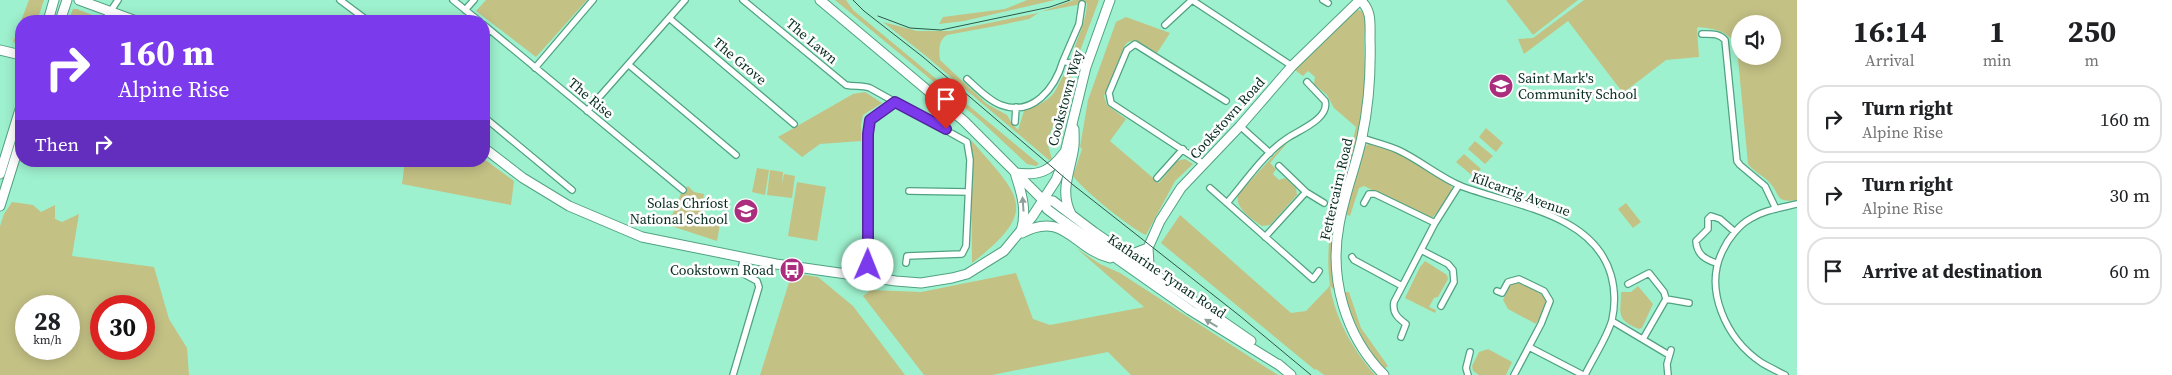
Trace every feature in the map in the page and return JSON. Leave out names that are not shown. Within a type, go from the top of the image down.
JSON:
[{"type":"street","points":[[50,15],[54,0]]},
{"type":"street","points":[[62,15],[67,0]]},
{"type":"street","points":[[79,0],[121,15]]},
{"type":"street","points":[[108,15],[118,0]]},
{"type":"street","points":[[340,0],[360,15]]},
{"type":"street","points":[[453,0],[471,15]]},
{"type":"street","points":[[465,10],[474,0]]},
{"type":"street","points":[[535,68],[593,0]]},
{"type":"street","points":[[587,111],[685,0]]},
{"type":"street","name":"The Lawn","points":[[743,0],[846,85],[853,87],[862,85],[895,102]]},
{"type":"street","name":"Katharine Tynan Road","points":[[820,0],[959,116],[1043,200],[1048,209],[1058,218],[1120,256],[1154,273],[1224,321],[1291,375]]},
{"type":"street","name":"Cookstown Way","points":[[1043,200],[1060,174],[1086,67],[1110,0]]},
{"type":"street","points":[[1165,25],[1192,0],[1292,66]]},
{"type":"street","name":"Cookstown Road","points":[[1148,248],[1160,221],[1181,188],[1240,126],[1292,66],[1360,0]]},
{"type":"street","name":"Fettercairn Road","points":[[1360,0],[1369,12],[1371,60],[1368,102],[1362,138],[1335,244],[1336,272],[1339,292],[1350,325],[1369,357],[1384,375]]},
{"type":"street","points":[[967,79],[995,102],[1003,106],[1026,106],[1049,92],[1079,24],[1082,4]]},
{"type":"street","name":"The Grove","points":[[670,18],[794,124]]},
{"type":"street","name":"The Rise","points":[[490,30],[683,190]]},
{"type":"street","points":[[1702,34],[1713,34],[1725,40],[1737,161],[1765,186],[1776,209]]},
{"type":"street","points":[[1204,164],[1109,100],[1109,93],[1126,50],[1135,44],[1226,101]]},
{"type":"street","points":[[0,50],[15,54]]},
{"type":"street","points":[[1063,61],[1086,67]]},
{"type":"street","points":[[629,65],[736,155]]},
{"type":"street","points":[[1227,203],[1278,145],[1324,112],[1325,101],[1307,82]]},
{"type":"street","points":[[868,276],[868,125],[872,117],[889,108],[895,102],[967,142],[970,160],[966,246],[962,254],[907,256],[906,263]]},
{"type":"street","points":[[1015,122],[1016,107]]},
{"type":"street","points":[[1072,216],[1067,206],[1065,187],[1074,145],[1074,118]]},
{"type":"street","points":[[490,122],[572,190]]},
{"type":"street","points":[[0,174],[15,125]]},
{"type":"street","points":[[1240,126],[1270,153]]},
{"type":"street","name":"Kilcarrig Avenue","points":[[1362,138],[1398,150],[1459,185],[1552,217],[1586,235],[1603,256],[1611,274],[1614,299],[1612,320],[1584,375]]},
{"type":"street","points":[[1157,178],[1183,149]]},
{"type":"street","points":[[490,153],[523,178],[584,214],[642,237],[744,258],[833,273],[921,283],[967,274],[1004,251],[1019,235],[1043,200]]},
{"type":"street","points":[[1019,235],[1023,225],[1024,204],[1015,173],[1043,173],[1052,168],[1064,153]]},
{"type":"street","points":[[0,206],[15,158]]},
{"type":"street","points":[[1279,166],[1306,192],[1324,203]]},
{"type":"street","points":[[1401,337],[1406,324],[1398,318],[1393,308],[1434,223],[1459,185]]},
{"type":"street","points":[[1210,188],[1314,279],[1319,272]]},
{"type":"street","points":[[909,191],[968,192]]},
{"type":"street","points":[[1265,237],[1306,192]]},
{"type":"street","points":[[1364,202],[1369,194],[1375,194],[1434,223]]},
{"type":"street","name":"Katharine Tynan Road","points":[[1043,200],[1053,201],[1190,310],[1282,367]]},
{"type":"street","points":[[1785,375],[1760,362],[1740,342],[1724,319],[1718,303],[1715,272],[1716,263],[1726,242],[1747,220],[1776,209],[1797,204]]},
{"type":"street","points":[[1716,263],[1700,255],[1696,247],[1696,241],[1708,228],[1708,219],[1711,216],[1720,219],[1735,232]]},
{"type":"street","points":[[1019,235],[1043,224],[1054,225],[1098,255],[1120,256],[1148,248]]},
{"type":"street","name":"Katharine Tynan Road","points":[[1148,248],[1149,264],[1154,273]]},
{"type":"street","points":[[1421,250],[1448,264],[1453,270],[1454,282],[1440,306]]},
{"type":"street","points":[[1352,257],[1354,260],[1402,286]]},
{"type":"street","points":[[733,375],[759,286],[757,281],[740,272],[744,258]]},
{"type":"street","points":[[1628,284],[1649,273],[1666,298],[1689,303]]},
{"type":"street","points":[[1497,291],[1502,293],[1508,282],[1519,279],[1544,291],[1548,296],[1549,306],[1514,375]]},
{"type":"street","points":[[1643,340],[1666,298]]},
{"type":"street","points":[[1612,320],[1643,340],[1670,353],[1668,375]]},
{"type":"street","points":[[1529,347],[1584,375]]},
{"type":"street","points":[[1468,375],[1466,368],[1470,352]]},
{"type":"shaded area","points":[[29,0],[44,0],[39,15],[23,15]]},
{"type":"shaded area","points":[[486,0],[587,0],[536,57],[490,22],[490,15],[481,15],[476,11]]},
{"type":"shaded area","points":[[835,0],[846,0],[853,10],[1039,164],[1036,166],[1027,164],[982,122]]},
{"type":"shaded area","points":[[1027,0],[1055,0],[964,21],[939,24],[943,17],[1005,9]]},
{"type":"shaded area","points":[[1074,0],[1099,0],[1077,59],[1072,55],[1084,22],[1087,3],[1042,12]]},
{"type":"shaded area","points":[[1506,0],[1578,0],[1533,35]]},
{"type":"shaded area","points":[[1584,0],[1797,0],[1797,200],[1790,201],[1779,198],[1770,183],[1748,164],[1739,65],[1781,65],[1781,15],[1731,15],[1731,39],[1721,32],[1699,27],[1697,28],[1699,57],[1666,60],[1623,93],[1568,21],[1524,54],[1518,39],[1533,38]]},
{"type":"shaded area","points":[[73,9],[77,9],[92,15],[70,15]]},
{"type":"shaded area","points":[[1357,10],[1363,11],[1366,21],[1364,41],[1365,91],[1360,125],[1342,194],[1333,241],[1332,265],[1335,291],[1330,286],[1336,310],[1346,333],[1359,355],[1375,375],[1324,375],[1315,370],[1161,243],[1180,215],[1291,313],[1306,311],[1328,288],[1330,285],[1329,244],[1335,205],[1356,127],[1334,108],[1327,95],[1314,84],[1315,77],[1308,71],[1303,76],[1295,70],[1349,15]]},
{"type":"shaded area","points":[[1039,13],[1029,19],[947,35],[944,37],[939,49],[940,60],[987,104],[1007,115],[1018,130],[1024,111],[1047,100],[1053,94],[1066,72],[1069,70],[1073,71],[1047,142],[1052,159],[1049,160],[883,22],[917,31],[950,31]]},
{"type":"shaded area","points":[[1126,17],[1170,33],[1157,53],[1135,40],[1125,45],[1104,96],[1107,105],[1126,119],[1110,141],[1159,183],[1177,161],[1185,159],[1193,164],[1175,181],[1146,235],[1107,208],[1073,176],[1082,149],[1080,147],[1088,100],[1116,22]]},
{"type":"shaded area","points":[[865,92],[882,103],[863,115],[861,141],[820,144],[802,157],[778,137],[853,94]]},
{"type":"shaded area","points":[[1486,128],[1503,143],[1496,152],[1479,137]]},
{"type":"shaded area","points":[[1300,133],[1288,142],[1270,163],[1276,169],[1273,174],[1279,180],[1285,178],[1296,188],[1297,195],[1270,225],[1262,226],[1241,208],[1237,199],[1238,194],[1287,141]]},
{"type":"shaded area","points":[[971,140],[1001,175],[1011,189],[1016,202],[1015,215],[1008,229],[994,245],[972,263]]},
{"type":"shaded area","points":[[1475,141],[1493,156],[1485,164],[1468,149]]},
{"type":"shaded area","points":[[1368,144],[1400,153],[1449,183],[1452,189],[1451,193],[1430,219],[1364,186],[1359,188],[1350,216],[1345,214],[1365,147]]},
{"type":"shaded area","points":[[1464,154],[1481,169],[1474,177],[1456,162]]},
{"type":"shaded area","points":[[490,163],[514,181],[511,205],[402,184],[404,167],[490,167]]},
{"type":"shaded area","points":[[757,168],[769,170],[765,195],[752,192]]},
{"type":"shaded area","points":[[770,170],[783,172],[782,184],[784,174],[795,176],[792,198],[767,195]]},
{"type":"shaded area","points":[[797,182],[826,187],[817,241],[788,236]]},
{"type":"shaded area","points":[[688,186],[694,192],[704,194],[701,215],[721,218],[717,241],[668,225],[682,191]]},
{"type":"shaded area","points":[[12,202],[33,205],[41,212],[55,205],[55,219],[62,222],[79,214],[72,256],[154,267],[169,319],[187,348],[189,375],[0,375],[0,226],[4,214]]},
{"type":"shaded area","points":[[1626,203],[1641,222],[1633,228],[1618,209]]},
{"type":"shaded area","points":[[1076,248],[1100,264],[1120,273],[1278,375],[1131,375],[1108,352],[992,375],[924,375],[863,296],[871,290],[921,292],[1016,273],[1033,319],[1050,325],[1144,307]]},
{"type":"shaded area","points":[[1425,261],[1447,275],[1448,279],[1438,297],[1434,298],[1429,307],[1436,310],[1435,313],[1405,298],[1420,267]]},
{"type":"shaded area","points":[[792,273],[818,277],[853,306],[905,375],[760,375]]},
{"type":"shaded area","points":[[1518,282],[1545,298],[1544,310],[1536,324],[1508,309],[1503,300],[1510,285]]},
{"type":"shaded area","points":[[1638,286],[1653,304],[1642,328],[1639,329],[1626,322],[1620,311],[1621,292],[1631,292]]},
{"type":"shaded area","points":[[1344,292],[1349,292],[1361,328],[1388,366],[1384,369],[1360,333]]},
{"type":"shaded area","points":[[1488,349],[1512,362],[1506,375],[1479,375],[1473,371],[1472,366],[1479,352]]},
{"type":"tram line","points":[[853,0],[1072,184],[1240,316],[1311,375]]},
{"type":"tram line","points":[[878,16],[910,28],[941,30],[1050,7],[1070,0]]},
{"type":"place","name":"Saint Mark's Community School","points":[[1501,86]]},
{"type":"place","name":"Solas Chríost National School","points":[[746,211]]},
{"type":"place","name":"Cookstown Road","points":[[792,270]]},
{"type":"route","points":[[868,265],[868,125],[870,120],[895,102],[946,129]]}]
